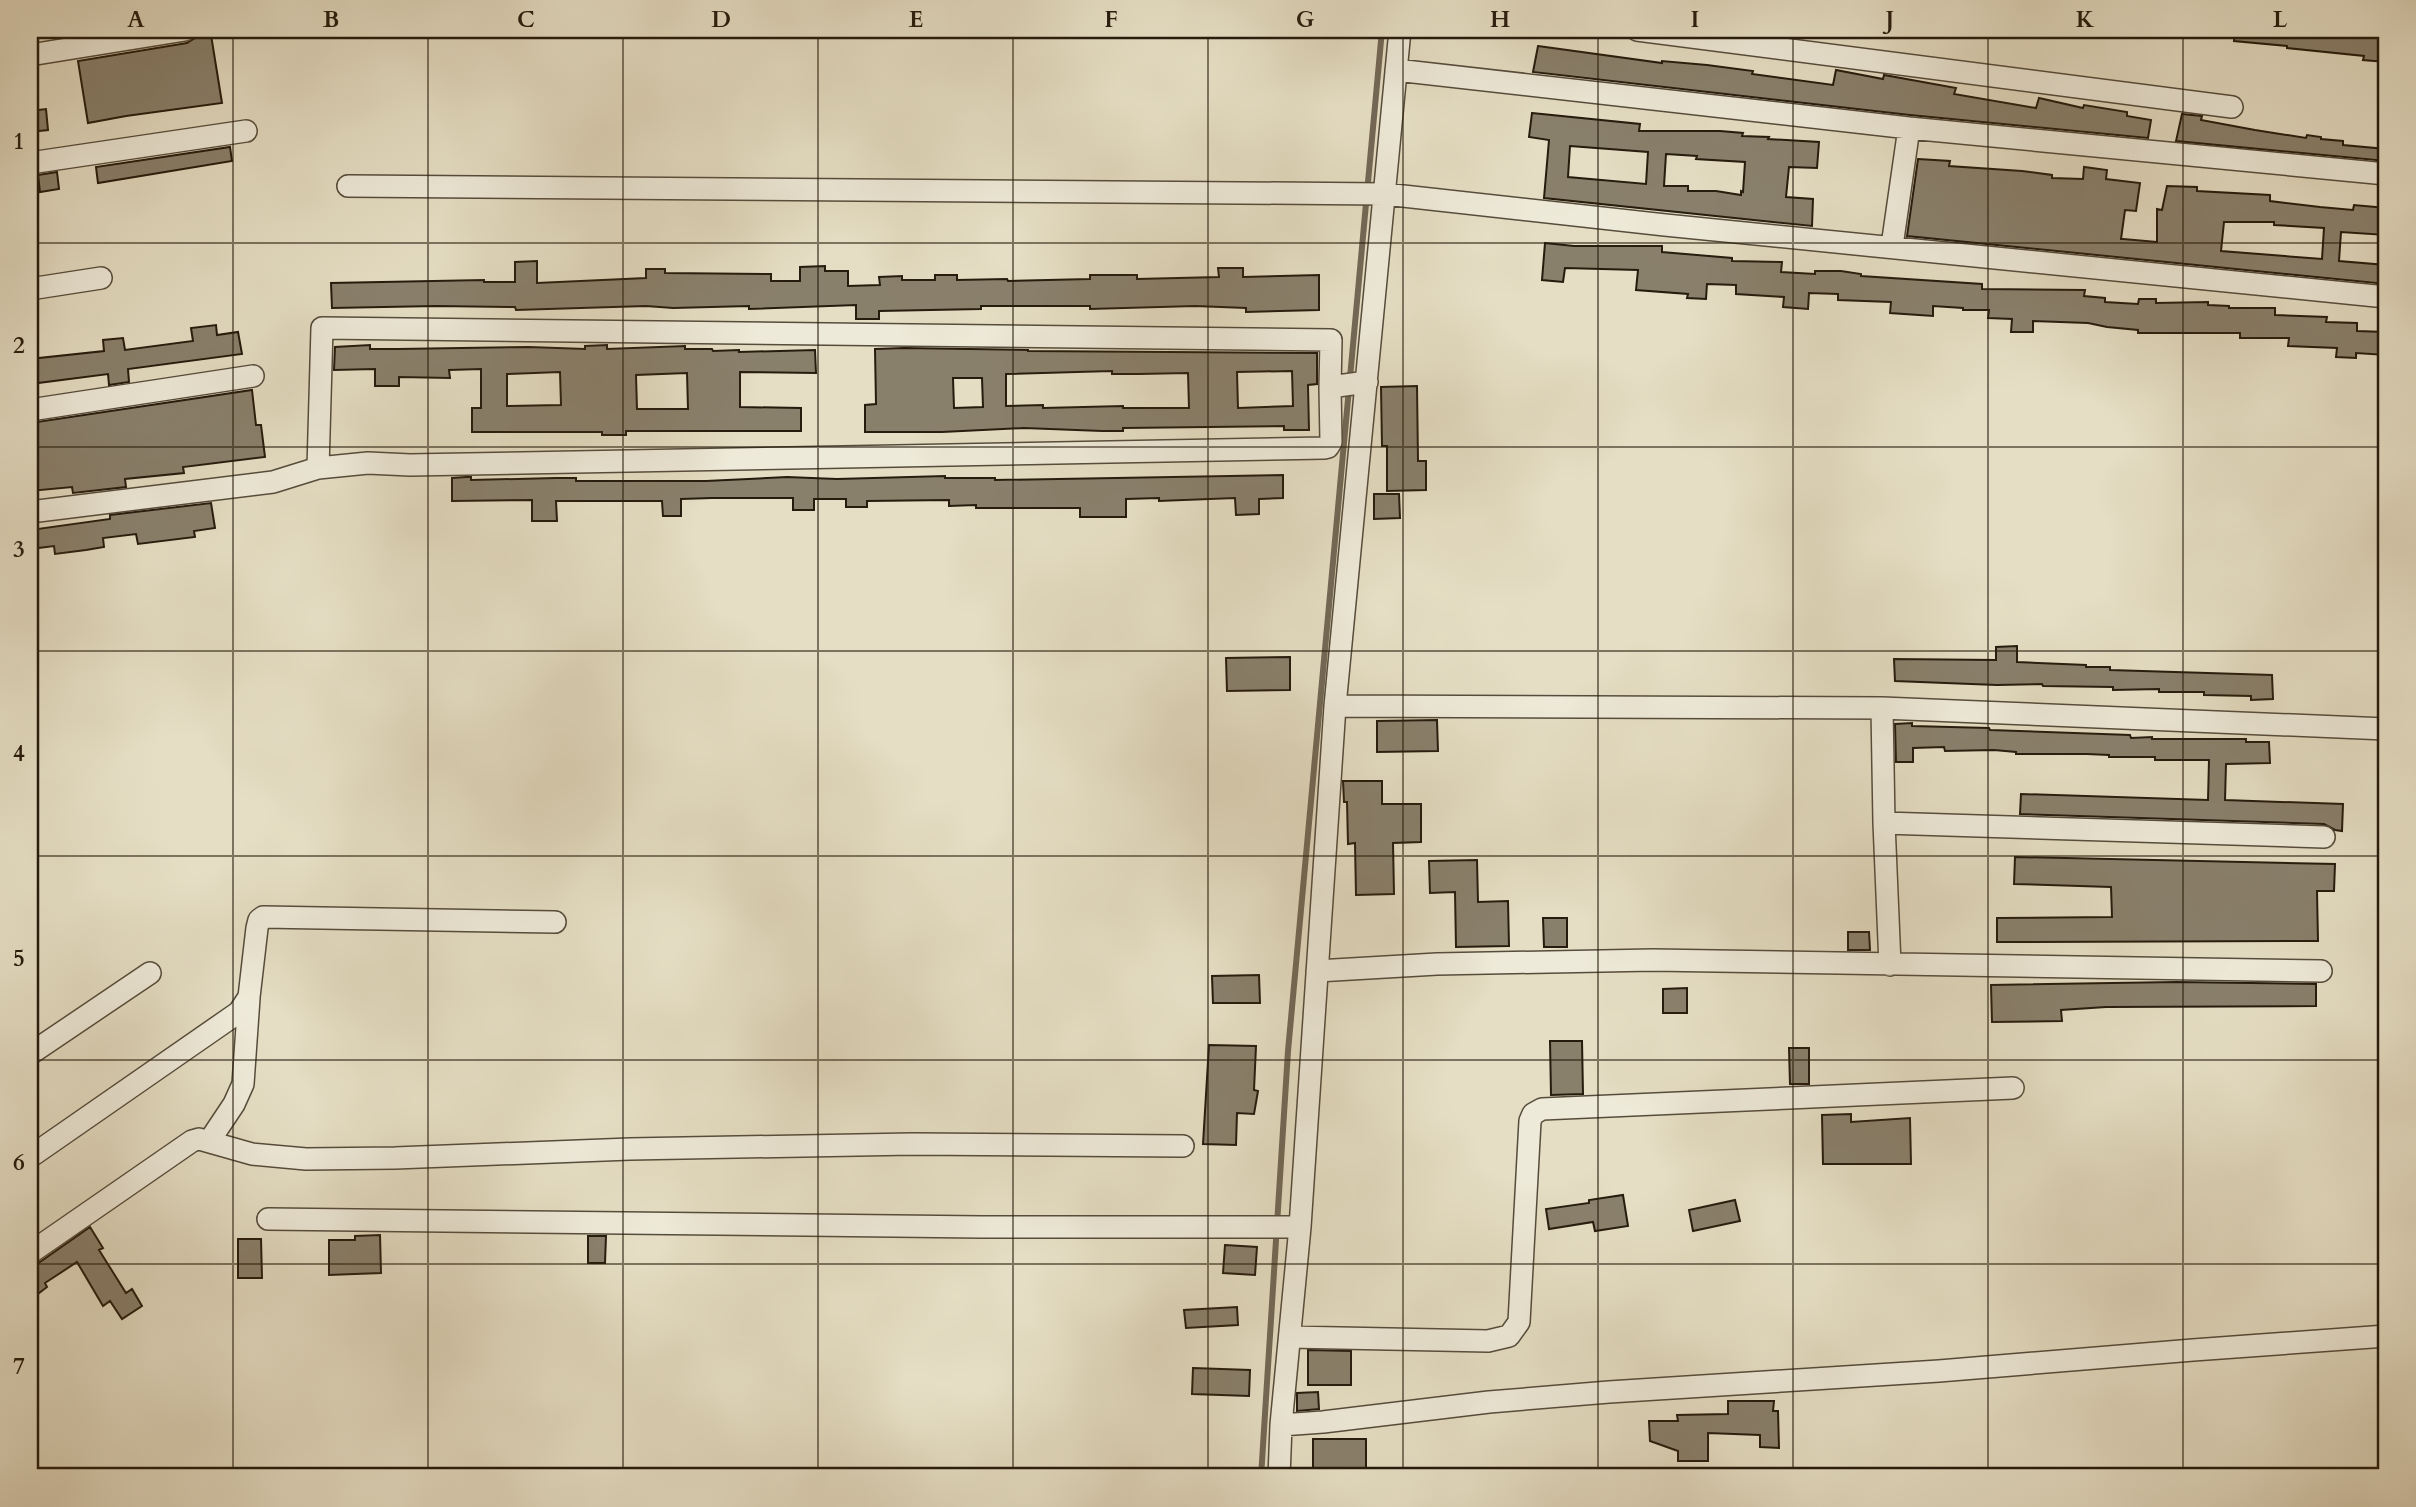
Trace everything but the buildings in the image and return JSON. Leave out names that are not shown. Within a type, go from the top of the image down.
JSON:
[{"type":"street","points":[[30,55],[185,30]]},
{"type":"street","points":[[30,512],[261,484],[318,468],[368,463],[424,465],[1328,447],[1348,384],[1385,194],[1400,30]]},
{"type":"street","points":[[1637,30],[2232,107]]},
{"type":"street","points":[[1396,69],[1909,128],[2386,174]]},
{"type":"street","points":[[1892,246],[1909,128]]},
{"type":"street","points":[[30,163],[246,131]]},
{"type":"street","points":[[348,187],[1385,194],[1665,225],[2386,297]]},
{"type":"street","points":[[30,289],[101,278]]},
{"type":"street","points":[[318,468],[322,328],[1331,340],[1348,384],[1335,706],[1279,1477]]},
{"type":"street","points":[[30,410],[253,376]]},
{"type":"street","points":[[1335,706],[1882,708],[2386,729]]},
{"type":"street","points":[[1882,708],[1891,965]]},
{"type":"street","points":[[1884,823],[2324,837]]},
{"type":"street","points":[[210,1140],[234,1104],[243,1084],[257,928],[263,917],[555,922]]},
{"type":"street","points":[[1317,971],[1437,964],[1653,960],[2321,971]]},
{"type":"street","points":[[30,1054],[150,973]]},
{"type":"street","points":[[30,1157],[239,1012],[249,997]]},
{"type":"street","points":[[1290,1337],[1488,1342],[1509,1336],[1518,1322],[1531,1121],[1533,1114],[1542,1109],[2013,1088]]},
{"type":"street","points":[[30,1253],[192,1141],[210,1140],[252,1154],[306,1159],[885,1144],[1183,1146]]},
{"type":"street","points":[[268,1219],[956,1227],[1296,1227]]},
{"type":"street","points":[[1281,1425],[1595,1393],[1939,1371],[2386,1336]]},
{"type":"waterway","points":[[1261,1477],[1288,1051],[1382,30]]}]
